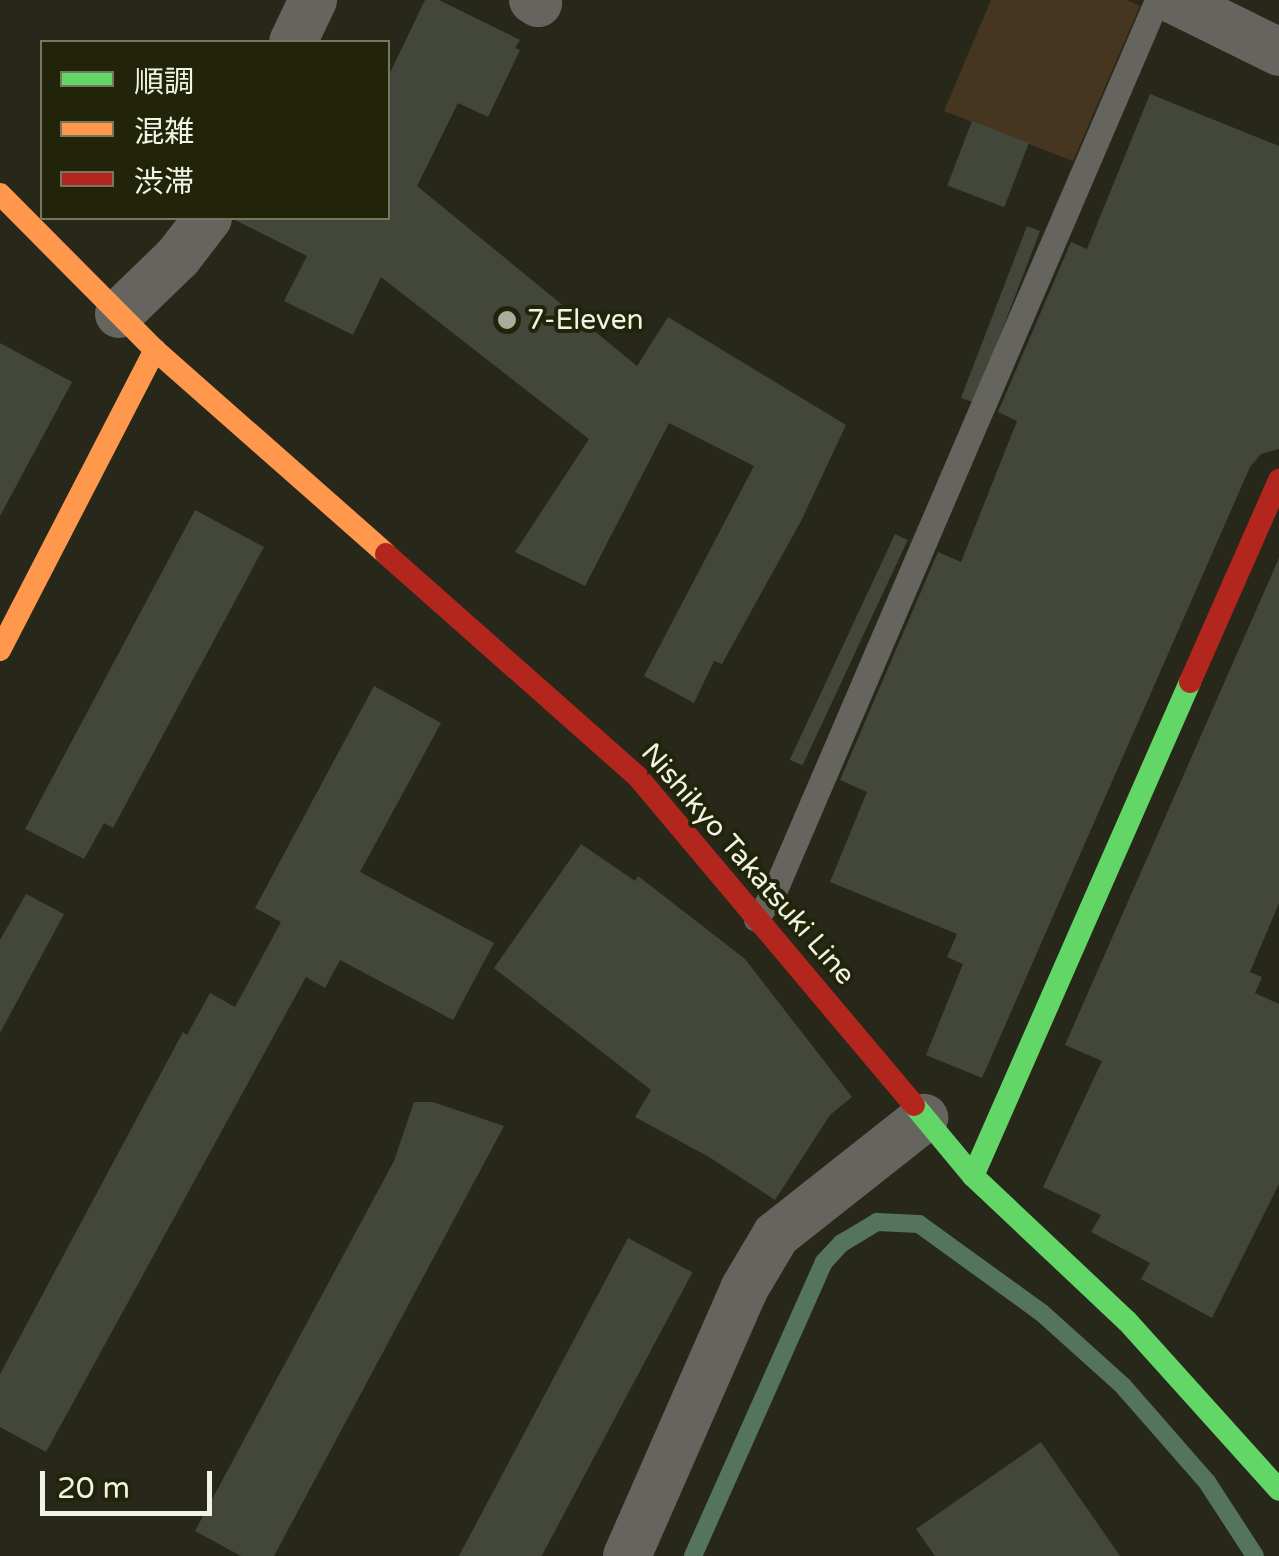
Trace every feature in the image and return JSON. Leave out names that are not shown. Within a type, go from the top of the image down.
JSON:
[{"type":"main road","name":"Nishikyo Takatsuki Line","points":[[0,194],[155,350],[637,776],[972,1176],[1127,1321],[1279,1490]]},
{"type":"main road","points":[[0,650],[155,350]]},
{"type":"main road","points":[[972,1176],[1279,480]]},
{"type":"street","points":[[293,40],[312,0]]},
{"type":"street","points":[[1174,0],[1279,52]]},
{"type":"street","points":[[119,314],[178,257],[206,220]]},
{"type":"street","points":[[626,1556],[744,1289],[776,1236],[924,1118]]},
{"type":"lane","points":[[756,919],[774,892],[1157,0]]},
{"type":"shaded area","points":[[991,0],[1127,0],[1140,6],[1073,161],[944,111]]},
{"type":"building","points":[[425,0],[439,0],[520,40],[515,48],[520,50],[488,117],[458,103],[417,186],[637,366],[668,317],[846,425],[801,521],[722,664],[714,661],[694,703],[644,676],[754,466],[669,423],[585,586],[515,552],[589,439],[381,277],[353,335],[284,301],[307,256],[235,220],[390,220],[390,73]]},
{"type":"building","points":[[1150,94],[1279,146],[1279,449],[1261,454],[1250,467],[982,1078],[926,1055],[963,964],[947,957],[957,934],[830,882],[867,792],[840,780],[938,552],[961,562],[1017,421],[998,412],[1071,242],[1087,249]]},
{"type":"building","points":[[972,121],[1029,143],[1004,207],[947,185]]},
{"type":"building","points":[[1027,226],[1040,231],[974,403],[961,398]]},
{"type":"building","points":[[0,343],[72,382],[0,516]]},
{"type":"building","points":[[195,510],[264,547],[113,828],[104,823],[84,859],[25,829]]},
{"type":"building","points":[[895,534],[908,540],[802,766],[790,760]]},
{"type":"building","points":[[1279,558],[1279,903],[1250,972],[1262,977],[1255,993],[1279,1004],[1279,1184],[1212,1318],[1141,1279],[1150,1263],[1091,1232],[1101,1215],[1043,1187],[1102,1061],[1065,1045]]},
{"type":"building","points":[[374,686],[441,723],[360,872],[494,943],[453,1020],[340,960],[325,988],[306,977],[46,1452],[0,1427],[0,1374],[183,1032],[187,1035],[210,993],[235,1007],[281,922],[255,908]]},
{"type":"building","points":[[581,844],[635,881],[638,876],[745,959],[852,1097],[830,1115],[775,1200],[709,1157],[635,1117],[651,1090],[494,968]]},
{"type":"building","points":[[26,894],[64,914],[0,1033],[0,940]]},
{"type":"building","points":[[414,1102],[433,1102],[504,1126],[274,1556],[241,1556],[195,1531],[394,1161]]},
{"type":"building","points":[[628,1238],[692,1272],[542,1556],[459,1556]]},
{"type":"building","points":[[1041,1442],[1120,1556],[935,1556],[916,1529]]},
{"type":"waterway","points":[[693,1556],[824,1262],[842,1243],[877,1222],[919,1224],[1042,1313],[1123,1386],[1207,1482],[1255,1556]]},
{"type":"traffic: fast","points":[[973,1176],[1190,682]]},
{"type":"traffic: fast","points":[[914,1105],[973,1176],[1127,1321],[1279,1490]]},
{"type":"traffic: slow","points":[[0,194],[155,350],[386,554]]},
{"type":"traffic: slow","points":[[0,650],[155,350]]},
{"type":"traffic: jam","points":[[1190,682],[1279,480]]},
{"type":"traffic: jam","points":[[386,554],[637,776],[914,1105]]},
{"type":"place","name":"7-Eleven","points":[[507,320]]}]
